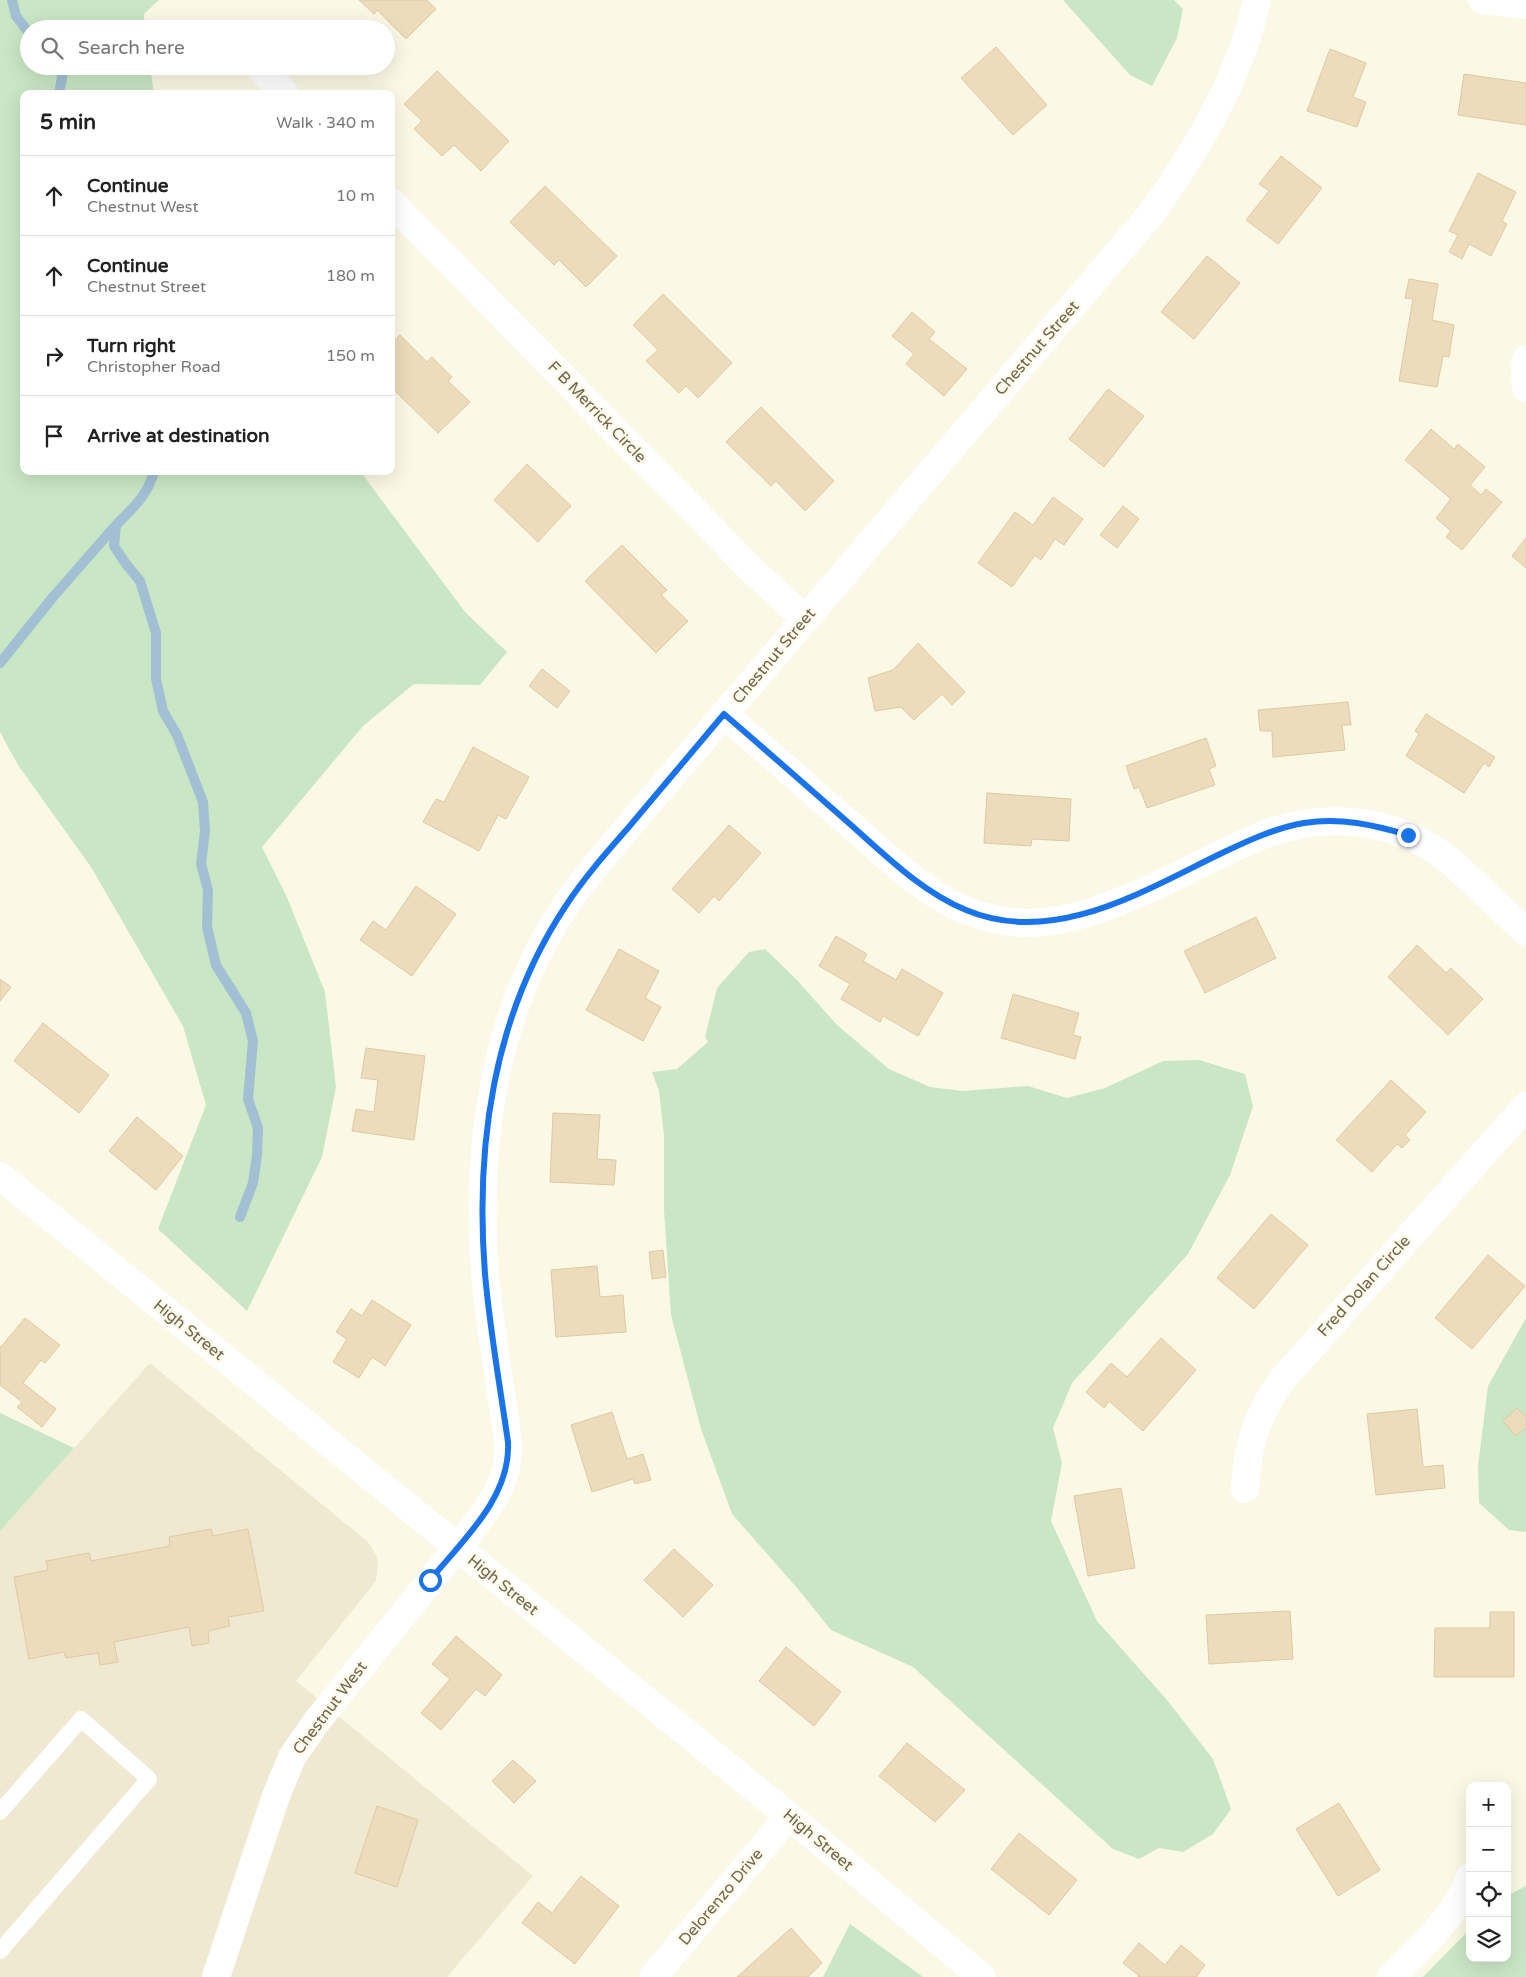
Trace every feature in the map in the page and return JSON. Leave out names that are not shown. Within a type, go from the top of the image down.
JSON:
[{"type":"main road","name":"Chestnut Street","points":[[457,1548],[496,1497],[508,1461],[508,1442],[485,1274],[483,1174],[490,1103],[502,1048],[511,1016],[537,955],[566,905],[600,860],[1151,214],[1190,156],[1219,103],[1240,54],[1257,0]]},
{"type":"main road","points":[[1482,0],[1526,5]]},
{"type":"main road","points":[[266,75],[280,90]]},
{"type":"main road","name":"F B Merrick Circle","points":[[395,206],[753,571],[805,619]]},
{"type":"main road","points":[[1526,359],[1526,388]]},
{"type":"main road","points":[[724,714],[907,873],[947,901],[988,917],[1035,923],[1084,914],[1126,899],[1265,834],[1285,827],[1326,820],[1346,821],[1388,829],[1408,835],[1428,845],[1446,857],[1526,932]]},
{"type":"main road","name":"Fred Dolan Circle","points":[[1244,1489],[1246,1465],[1258,1419],[1269,1398],[1282,1380],[1526,1106]]},
{"type":"main road","name":"High Street","points":[[0,1176],[788,1816],[982,1977]]},
{"type":"main road","name":"Chestnut West","points":[[216,1977],[276,1796],[292,1757],[317,1721],[457,1548]]},
{"type":"main road","name":"Delorenzo Drive","points":[[653,1977],[788,1816]]},
{"type":"main road","points":[[1391,1977],[1445,1919],[1458,1902],[1466,1886]]},
{"type":"lane","points":[[0,1812],[81,1719],[149,1779],[0,1951]]},
{"type":"shaded area","points":[[150,1363],[368,1542],[376,1555],[378,1563],[376,1581],[296,1681],[533,1876],[447,1977],[0,1977],[0,1531]]},
{"type":"green space","points":[[0,0],[159,0],[144,14],[144,20],[20,20],[20,75],[151,75],[153,90],[20,90],[20,475],[363,475],[465,612],[507,652],[480,685],[414,684],[363,726],[262,847],[286,895],[325,992],[336,1087],[322,1157],[247,1311],[158,1229],[206,1105],[183,1026],[91,867],[18,765],[0,732]]},
{"type":"green space","points":[[1063,0],[1174,0],[1183,9],[1177,38],[1152,86],[1130,75]]},
{"type":"green space","points":[[765,949],[796,979],[837,1025],[889,1069],[930,1087],[962,1091],[1028,1086],[1067,1098],[1105,1088],[1163,1061],[1199,1060],[1245,1074],[1253,1106],[1230,1175],[1188,1254],[1072,1383],[1053,1428],[1062,1463],[1051,1521],[1097,1621],[1167,1700],[1213,1759],[1231,1809],[1213,1834],[1183,1852],[1159,1848],[1139,1859],[1113,1849],[913,1667],[831,1630],[798,1589],[732,1514],[701,1429],[671,1315],[664,1210],[664,1136],[659,1091],[652,1072],[677,1069],[708,1042],[705,1037],[717,988],[749,952]]},
{"type":"green space","points":[[1526,1318],[1526,1532],[1509,1530],[1479,1503],[1478,1467],[1488,1386]]},
{"type":"green space","points":[[0,1413],[74,1448],[0,1531]]},
{"type":"green space","points":[[1526,1886],[1526,1977],[1423,1977],[1466,1933],[1466,1962],[1511,1962],[1511,1894]]},
{"type":"green space","points":[[850,1924],[923,1977],[823,1977]]},
{"type":"building","points":[[359,0],[427,0],[436,9],[406,39],[395,28],[395,20],[387,20],[377,10],[374,14]]},
{"type":"building","points":[[996,47],[1047,105],[1013,135],[961,78]]},
{"type":"building","points":[[1330,49],[1366,63],[1353,97],[1366,102],[1357,127],[1307,111]]},
{"type":"building","points":[[437,71],[509,141],[481,171],[454,145],[442,156],[414,129],[422,121],[404,104]]},
{"type":"building","points":[[1464,74],[1526,83],[1526,125],[1458,115]]},
{"type":"building","points":[[1281,156],[1322,188],[1278,244],[1246,220],[1269,191],[1259,184]]},
{"type":"building","points":[[1478,173],[1516,192],[1502,221],[1507,224],[1491,256],[1469,244],[1462,259],[1449,252],[1458,235],[1449,231]]},
{"type":"building","points":[[545,186],[617,256],[586,287],[559,260],[554,265],[510,222]]},
{"type":"building","points":[[1207,256],[1240,283],[1194,339],[1161,312]]},
{"type":"building","points":[[1409,279],[1438,284],[1432,320],[1454,325],[1449,357],[1443,356],[1437,387],[1399,381],[1413,299],[1405,298]]},
{"type":"building","points":[[663,294],[732,363],[698,398],[686,386],[679,393],[646,361],[658,350],[633,325]]},
{"type":"building","points":[[912,312],[935,332],[929,339],[967,369],[944,396],[906,364],[914,354],[892,336]]},
{"type":"building","points":[[400,335],[427,362],[432,357],[452,377],[448,381],[470,402],[438,433],[395,391],[395,340]]},
{"type":"building","points":[[1108,389],[1144,416],[1104,467],[1069,439]]},
{"type":"building","points":[[761,407],[834,481],[805,511],[776,481],[771,486],[726,442]]},
{"type":"building","points":[[1431,429],[1454,449],[1458,444],[1485,467],[1470,485],[1481,495],[1486,489],[1502,502],[1462,550],[1446,537],[1451,531],[1436,518],[1451,499],[1405,460]]},
{"type":"building","points":[[527,464],[571,506],[538,542],[494,500]]},
{"type":"building","points":[[1053,497],[1083,519],[1064,545],[1055,539],[1041,560],[1035,555],[1012,587],[978,563],[1015,512],[1033,525]]},
{"type":"building","points":[[1123,506],[1139,519],[1117,548],[1100,535]]},
{"type":"building","points":[[1526,538],[1526,568],[1512,556]]},
{"type":"building","points":[[622,545],[667,590],[661,595],[688,621],[656,653],[585,581]]},
{"type":"building","points":[[918,643],[965,692],[952,705],[942,694],[914,720],[901,707],[875,711],[868,678],[893,670]]},
{"type":"building","points":[[542,669],[570,691],[557,708],[529,686]]},
{"type":"building","points":[[1348,702],[1351,725],[1342,725],[1345,750],[1273,757],[1272,731],[1260,731],[1258,710]]},
{"type":"building","points":[[1426,714],[1495,757],[1489,767],[1484,763],[1464,793],[1406,756],[1419,734],[1415,731]]},
{"type":"building","points":[[1206,738],[1216,766],[1209,769],[1215,785],[1147,808],[1139,787],[1134,789],[1126,766]]},
{"type":"building","points":[[473,747],[529,777],[506,819],[498,815],[479,851],[423,822],[436,799],[444,802]]},
{"type":"building","points":[[987,793],[1071,799],[1069,841],[1032,839],[1031,846],[984,843]]},
{"type":"building","points":[[729,825],[761,853],[719,901],[714,896],[699,913],[672,889]]},
{"type":"building","points":[[416,886],[456,914],[412,976],[360,940],[373,921],[386,930]]},
{"type":"building","points":[[1256,917],[1276,958],[1205,993],[1184,951]]},
{"type":"building","points":[[836,936],[867,954],[863,961],[896,980],[902,969],[943,993],[918,1036],[883,1016],[880,1022],[841,999],[850,984],[819,966]]},
{"type":"building","points":[[1417,945],[1446,973],[1451,968],[1483,999],[1448,1035],[1388,977]]},
{"type":"building","points":[[619,949],[659,971],[645,998],[661,1007],[643,1041],[586,1010]]},
{"type":"building","points":[[0,979],[11,987],[0,1001]]},
{"type":"building","points":[[1013,994],[1079,1013],[1073,1035],[1081,1037],[1075,1059],[1001,1038]]},
{"type":"building","points":[[43,1023],[109,1075],[79,1113],[14,1061]]},
{"type":"building","points":[[366,1048],[425,1056],[414,1140],[352,1131],[356,1109],[374,1112],[378,1080],[361,1078]]},
{"type":"building","points":[[1391,1080],[1426,1112],[1405,1135],[1410,1140],[1402,1148],[1397,1144],[1372,1172],[1336,1140]]},
{"type":"building","points":[[553,1113],[600,1115],[597,1159],[616,1160],[614,1185],[550,1182]]},
{"type":"building","points":[[137,1117],[183,1156],[156,1190],[109,1151]]},
{"type":"building","points":[[1271,1214],[1308,1245],[1254,1309],[1217,1278]]},
{"type":"building","points":[[663,1250],[666,1277],[652,1279],[649,1252]]},
{"type":"building","points":[[1488,1255],[1525,1286],[1472,1349],[1435,1318]]},
{"type":"building","points":[[597,1266],[600,1297],[623,1295],[626,1332],[556,1337],[551,1270]]},
{"type":"building","points":[[372,1300],[411,1325],[385,1366],[372,1357],[359,1378],[333,1362],[347,1339],[336,1332],[351,1309],[362,1316]]},
{"type":"building","points":[[25,1318],[60,1345],[45,1363],[41,1360],[23,1383],[56,1409],[42,1427],[17,1407],[22,1402],[0,1385],[0,1348]]},
{"type":"building","points":[[1161,1338],[1196,1370],[1143,1431],[1109,1401],[1104,1408],[1086,1392],[1111,1363],[1127,1377]]},
{"type":"building","points":[[1517,1408],[1526,1417],[1526,1427],[1516,1436],[1503,1421]]},
{"type":"building","points":[[1417,1409],[1423,1467],[1443,1465],[1445,1488],[1376,1495],[1367,1414]]},
{"type":"building","points":[[612,1412],[627,1459],[643,1454],[651,1480],[635,1484],[633,1479],[592,1492],[571,1425]]},
{"type":"building","points":[[1121,1488],[1135,1568],[1088,1576],[1074,1496]]},
{"type":"building","points":[[211,1529],[213,1536],[248,1529],[264,1611],[228,1617],[230,1626],[208,1631],[209,1643],[192,1646],[189,1627],[114,1642],[118,1662],[100,1665],[98,1653],[66,1658],[64,1652],[29,1659],[14,1577],[48,1570],[46,1561],[89,1553],[91,1561],[170,1546],[169,1537]]},
{"type":"building","points":[[674,1549],[713,1585],[683,1617],[644,1580]]},
{"type":"building","points":[[1290,1611],[1293,1659],[1209,1664],[1206,1615]]},
{"type":"building","points":[[1490,1612],[1514,1612],[1514,1677],[1434,1677],[1435,1628],[1490,1628]]},
{"type":"building","points":[[456,1636],[502,1675],[485,1696],[476,1689],[441,1730],[421,1713],[450,1679],[432,1664]]},
{"type":"building","points":[[786,1647],[841,1692],[814,1726],[759,1681]]},
{"type":"building","points":[[907,1743],[965,1790],[935,1822],[879,1776]]},
{"type":"building","points":[[513,1760],[536,1781],[514,1803],[492,1781]]},
{"type":"building","points":[[1339,1803],[1380,1870],[1338,1896],[1296,1829]]},
{"type":"building","points":[[377,1806],[418,1820],[397,1887],[355,1873]]},
{"type":"building","points":[[1019,1833],[1077,1880],[1049,1915],[991,1869]]},
{"type":"building","points":[[581,1876],[619,1906],[575,1964],[522,1923],[538,1902],[552,1913]]},
{"type":"building","points":[[791,1928],[822,1963],[808,1977],[737,1977]]},
{"type":"building","points":[[1139,1943],[1165,1965],[1181,1945],[1205,1965],[1196,1977],[1138,1977],[1123,1963]]},
{"type":"waterway","points":[[12,0],[16,16],[20,21]]},
{"type":"waterway","points":[[60,90],[62,75]]},
{"type":"waterway","points":[[153,475],[144,494],[116,525],[114,546],[140,581],[156,633],[156,679],[163,711],[177,735],[203,802],[205,831],[201,864],[208,890],[207,927],[216,965],[246,1013],[253,1041],[248,1099],[258,1128],[257,1155],[253,1183],[240,1217]]},
{"type":"waterway","points":[[0,663],[53,597],[116,525]]},
{"type":"route","points":[[430,1580],[483,1516],[496,1497],[508,1461],[508,1442],[485,1274],[483,1174],[490,1103],[496,1071],[514,1008],[537,955],[566,905],[600,860],[724,714],[887,857],[927,888],[947,901],[967,910],[1012,922],[1035,923],[1060,920],[1105,907],[1126,899],[1243,843],[1285,827],[1305,822],[1346,821],[1368,824],[1408,835]]}]
